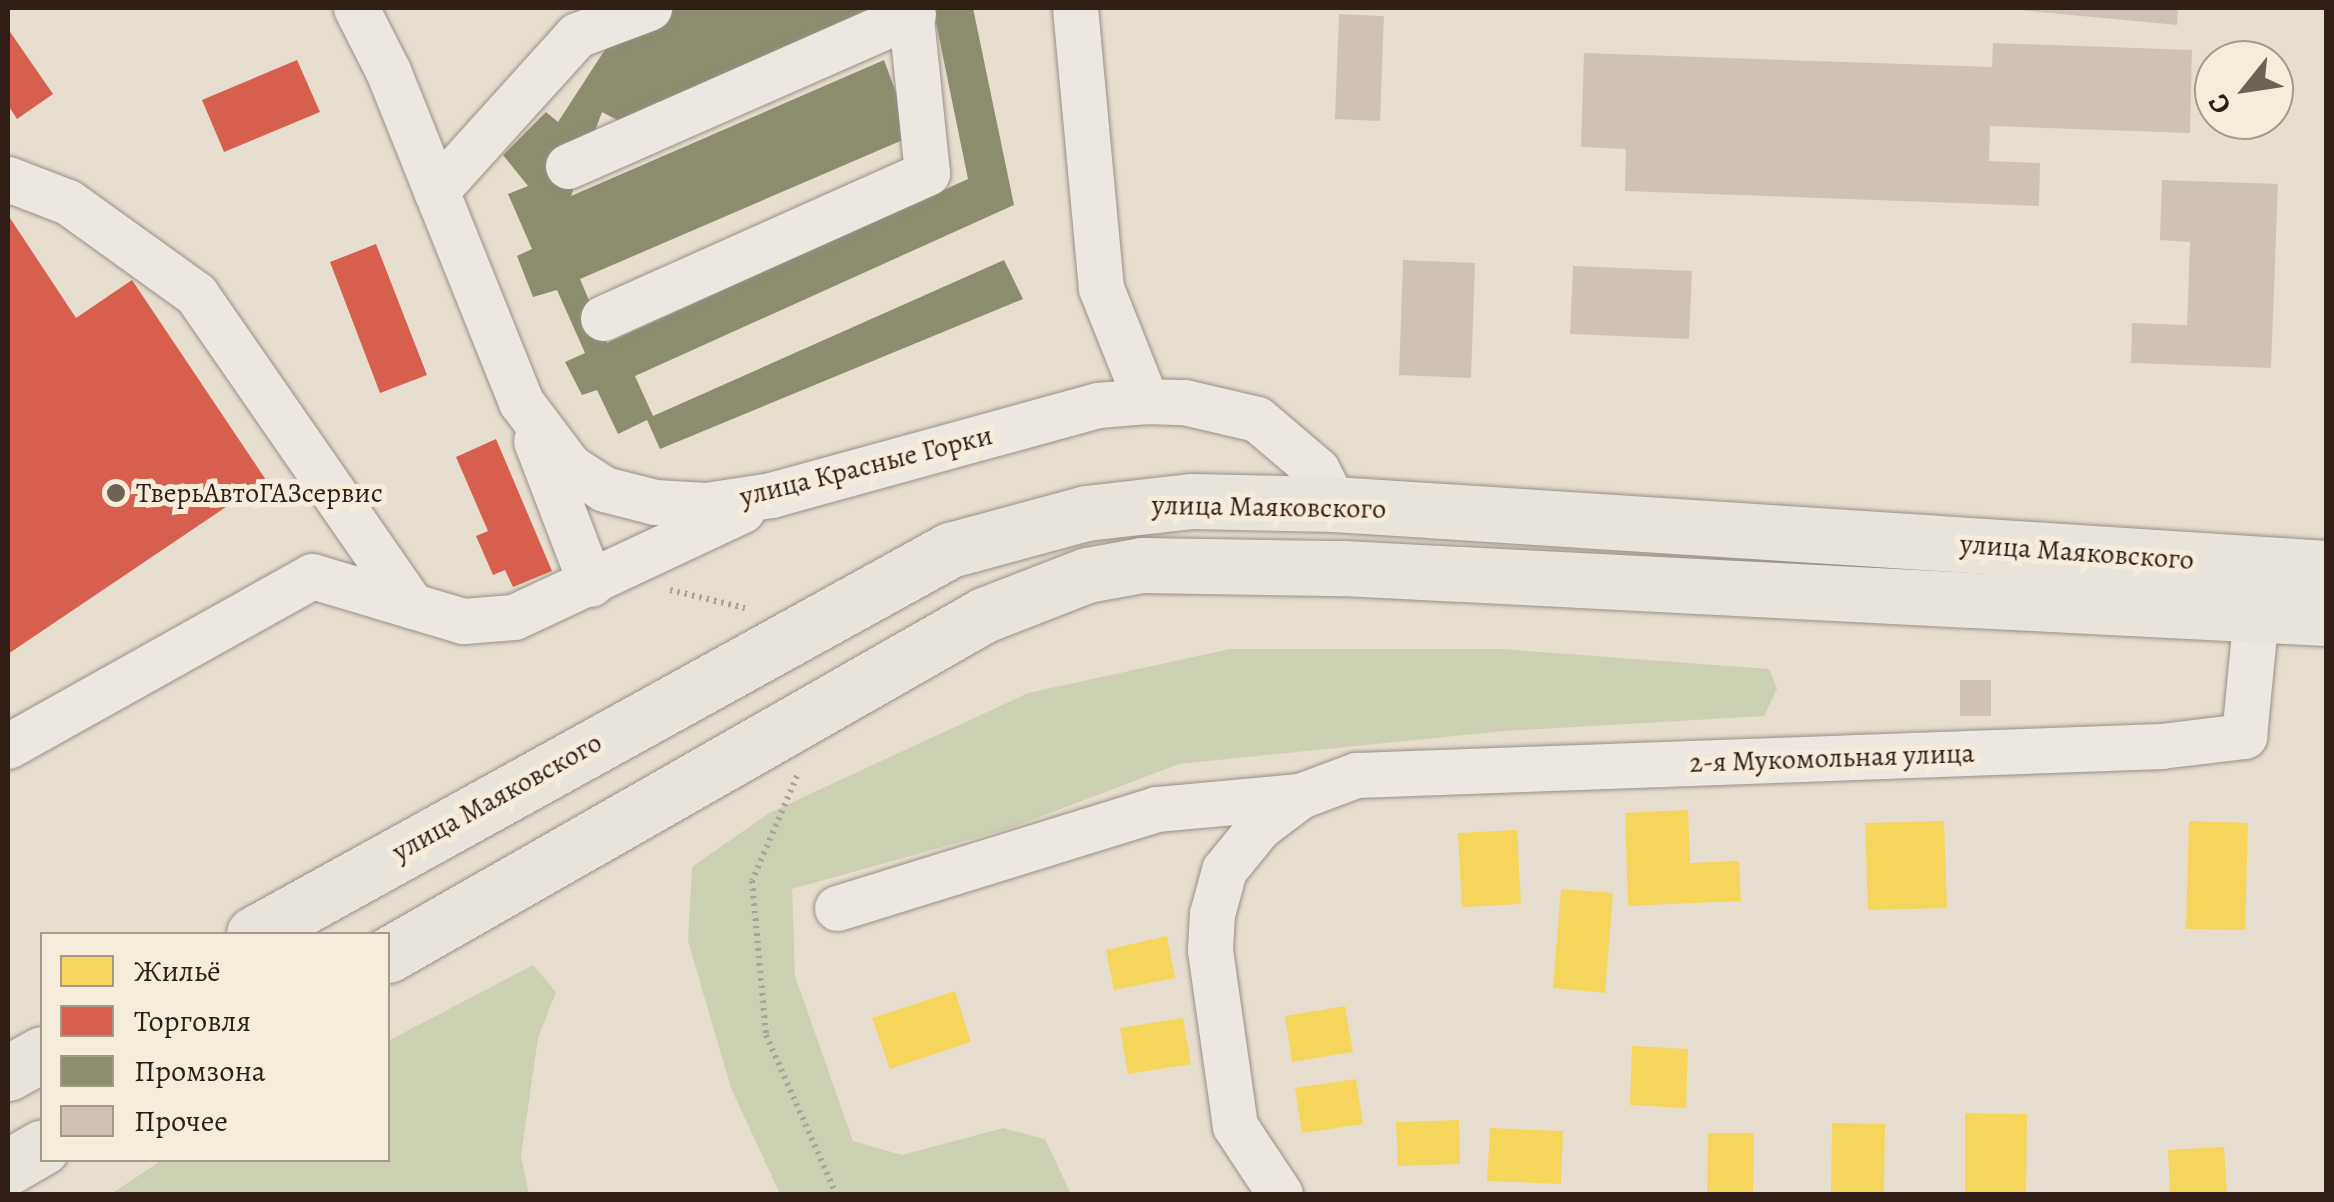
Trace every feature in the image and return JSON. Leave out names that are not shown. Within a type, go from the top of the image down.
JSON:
[{"type":"main road","name":"улица Маяковского","points":[[258,932],[950,550],[1122,508],[1210,501],[1334,504],[2326,568]]},
{"type":"main road","name":"улица Маяковского","points":[[390,953],[984,615],[1087,575],[1198,563],[2326,618]]},
{"type":"main road","points":[[8,1073],[40,1055]]},
{"type":"main road","points":[[8,1167],[40,1148]]},
{"type":"street","name":"улица Красные Горки","points":[[356,8],[436,191],[521,402],[570,467],[604,489],[655,502],[706,505],[771,496],[1098,405],[1146,400],[1184,402],[1257,419],[1317,470],[1334,504]]},
{"type":"street","points":[[436,191],[567,21],[649,8]]},
{"type":"street","points":[[1075,8],[1100,288],[1146,400]]},
{"type":"street","points":[[568,166],[912,11],[927,174],[603,318]]},
{"type":"street","points":[[8,179],[68,202],[196,294],[412,606]]},
{"type":"street","points":[[521,402],[591,584]]},
{"type":"street","points":[[8,746],[312,576],[463,621],[514,617],[771,496]]},
{"type":"street","name":"2-я Мукомольная улица","points":[[1300,796],[1356,775],[2161,746],[2244,736],[2256,614]]},
{"type":"street","points":[[837,908],[1156,809],[1300,796]]},
{"type":"street","points":[[1280,1194],[1235,1126],[1210,950],[1212,914],[1224,870],[1258,827],[1300,796]]},
{"type":"path","points":[[655,587],[751,609]]},
{"type":"path","points":[[806,756],[752,882],[766,1035],[836,1194]]},
{"type":"green space","points":[[1230,649],[1501,649],[1769,669],[1777,689],[1764,716],[1505,731],[1179,764],[1011,828],[792,889],[795,976],[853,1141],[902,1155],[1003,1128],[1045,1139],[1071,1194],[780,1194],[731,1088],[688,941],[692,867],[769,813],[1028,693]]},
{"type":"green space","points":[[533,965],[556,992],[538,1038],[521,1156],[529,1194],[111,1194],[159,1162],[390,1162],[390,1040]]},
{"type":"building: Жильё","points":[[1688,810],[1690,863],[1739,861],[1741,901],[1628,906],[1625,813]]},
{"type":"building: Жильё","points":[[1944,821],[1947,908],[1868,910],[1865,823]]},
{"type":"building: Жильё","points":[[2189,821],[2248,823],[2245,930],[2186,929]]},
{"type":"building: Жильё","points":[[1517,830],[1521,904],[1462,907],[1458,833]]},
{"type":"building: Жильё","points":[[1561,889],[1613,893],[1605,993],[1553,988]]},
{"type":"building: Жильё","points":[[1167,936],[1175,978],[1114,990],[1106,950]]},
{"type":"building: Жильё","points":[[955,991],[971,1042],[890,1069],[872,1018]]},
{"type":"building: Жильё","points":[[1345,1006],[1353,1052],[1292,1062],[1285,1016]]},
{"type":"building: Жильё","points":[[1183,1018],[1191,1064],[1128,1074],[1120,1028]]},
{"type":"building: Жильё","points":[[1632,1046],[1688,1049],[1686,1108],[1630,1105]]},
{"type":"building: Жильё","points":[[1356,1079],[1363,1124],[1302,1133],[1295,1088]]},
{"type":"building: Жильё","points":[[1965,1113],[2027,1114],[2026,1194],[1965,1194]]},
{"type":"building: Жильё","points":[[1459,1120],[1460,1164],[1398,1166],[1396,1122]]},
{"type":"building: Жильё","points":[[1832,1123],[1885,1124],[1884,1194],[1831,1194]]},
{"type":"building: Жильё","points":[[1490,1128],[1563,1131],[1561,1184],[1487,1181]]},
{"type":"building: Жильё","points":[[1708,1133],[1754,1133],[1753,1194],[1707,1194]]},
{"type":"building: Жильё","points":[[2224,1147],[2227,1194],[2170,1194],[2168,1150]]},
{"type":"building: Торговля","points":[[8,29],[53,94],[17,119],[8,105]]},
{"type":"building: Торговля","points":[[297,60],[320,112],[224,152],[202,100]]},
{"type":"building: Торговля","points":[[8,215],[76,318],[132,280],[266,480],[8,654]]},
{"type":"building: Торговля","points":[[376,244],[427,375],[380,393],[330,262]]},
{"type":"building: Торговля","points":[[496,439],[552,571],[513,587],[505,570],[493,575],[476,536],[488,531],[456,457]]},
{"type":"building: Промзона","points":[[632,8],[892,8],[636,130],[602,112],[571,196],[884,60],[912,136],[580,279],[607,343],[968,179],[933,8],[973,8],[1014,205],[635,376],[653,416],[1004,260],[1023,299],[660,449],[647,420],[618,434],[597,390],[582,395],[565,362],[585,353],[557,290],[533,297],[517,256],[532,249],[508,194],[528,186],[503,155],[546,112],[558,122]]},
{"type":"building: Прочее","points":[[1999,8],[2178,8],[2177,25]]},
{"type":"building: Прочее","points":[[1339,14],[1384,16],[1380,121],[1335,119]]},
{"type":"building: Прочее","points":[[1993,43],[2192,50],[2190,133],[1990,126],[1989,161],[2040,163],[2039,206],[1625,191],[1626,149],[1581,147],[1584,53],[1992,67]]},
{"type":"building: Прочее","points":[[2162,180],[2278,184],[2271,368],[2131,363],[2132,323],[2187,325],[2190,242],[2160,240]]},
{"type":"building: Прочее","points":[[1403,260],[1475,263],[1471,378],[1399,375]]},
{"type":"building: Прочее","points":[[1573,266],[1692,271],[1689,339],[1570,334]]},
{"type":"building: Прочее","points":[[1960,680],[1991,680],[1991,716],[1960,716]]},
{"type":"place","name":"ТверьАвтоГАЗсервис","points":[[116,493]]}]
